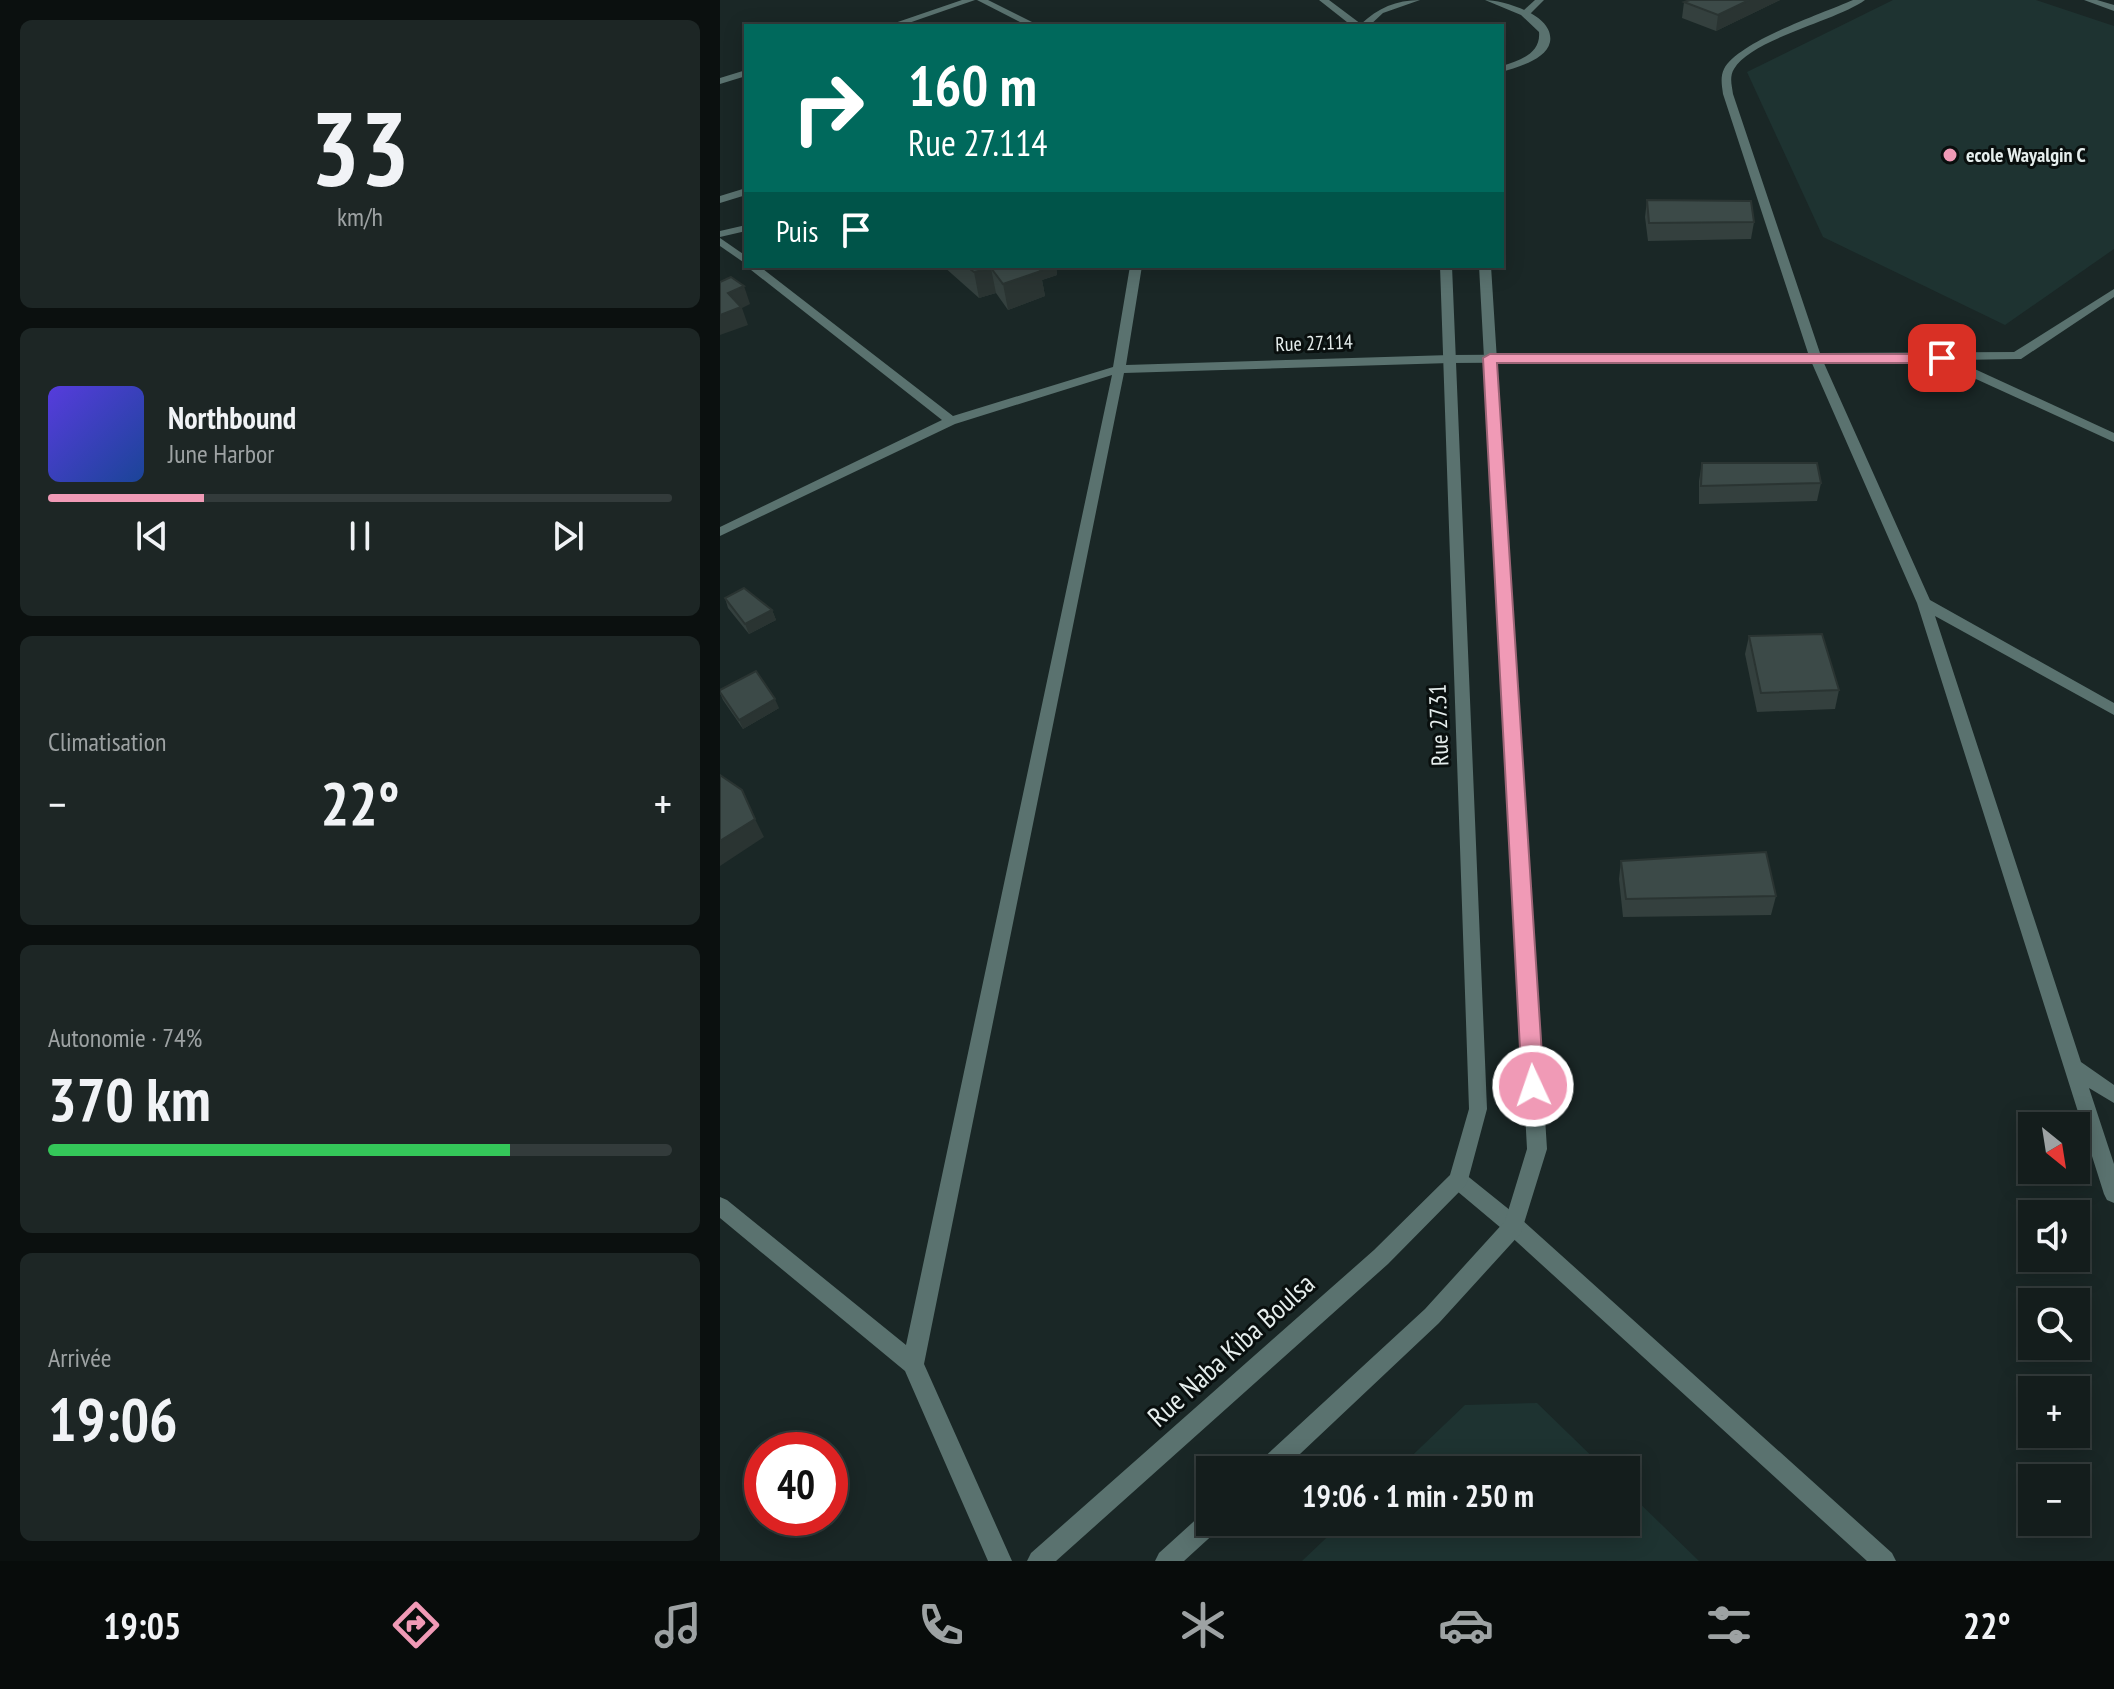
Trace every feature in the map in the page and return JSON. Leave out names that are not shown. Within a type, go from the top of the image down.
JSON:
[{"type":"street","points":[[897,24],[971,0]]},
{"type":"street","points":[[981,0],[1031,24]]},
{"type":"street","points":[[1323,0],[1355,24]]},
{"type":"street","points":[[1366,24],[1380,11],[1416,0]]},
{"type":"street","points":[[1489,0],[1527,12],[1539,21],[1546,32],[1545,42],[1537,53],[1504,70]]},
{"type":"street","points":[[1527,12],[1540,0]]},
{"type":"street","points":[[1861,0],[1767,43],[1730,66],[1726,79],[1735,118],[1816,359],[1924,603],[2114,1194]]},
{"type":"street","points":[[2088,0],[2114,8]]},
{"type":"street","points":[[720,81],[744,74]]},
{"type":"street","points":[[720,200],[744,192]]},
{"type":"street","points":[[720,234],[744,228]]},
{"type":"street","points":[[720,241],[744,259]]},
{"type":"street","points":[[755,268],[951,421]]},
{"type":"street","points":[[913,1364],[1119,369],[1136,268]]},
{"type":"street","name":"Rue 27.31","points":[[1446,268],[1478,1109],[1458,1180]]},
{"type":"street","points":[[1282,1456],[1432,1316],[1514,1226],[1537,1149],[1485,268]]},
{"type":"street","name":"Rue 27.114","points":[[720,532],[951,421],[1119,369],[1490,358],[2017,356],[2114,292]]},
{"type":"street","points":[[1942,358],[2114,438]]},
{"type":"street","points":[[1924,603],[2114,710]]},
{"type":"street","points":[[2075,1068],[2114,1095]]},
{"type":"street","points":[[1458,1180],[1514,1226],[1884,1561]]},
{"type":"street","name":"Rue Naba Kiba Boulsa","points":[[1039,1561],[1381,1257],[1458,1180]]},
{"type":"street","points":[[720,1206],[913,1364],[1000,1561]]},
{"type":"street","points":[[1167,1561],[1196,1535]]},
{"type":"shaded area","name":"ecole Wayalgin C","points":[[1893,0],[2036,0],[2114,26],[2114,249],[2005,325],[1823,237],[1747,72]]},
{"type":"shaded area","points":[[1537,1403],[1592,1456],[1412,1456],[1465,1405]]},
{"type":"shaded area","points":[[1640,1504],[1699,1561],[1302,1561],[1328,1536],[1640,1536]]},
{"type":"building","points":[[1749,0],[1718,15],[1684,2]]},
{"type":"building","points":[[1647,200],[1751,201],[1754,222],[1649,223]]},
{"type":"building","points":[[969,268],[991,268],[974,272]]},
{"type":"building","points":[[991,268],[1039,268],[1041,271],[1003,284]]},
{"type":"building","points":[[731,277],[744,286],[728,293],[741,307],[720,315],[720,282]]},
{"type":"building","points":[[1702,463],[1817,463],[1821,483],[1701,486]]},
{"type":"building","points":[[744,588],[772,610],[745,624],[725,598]]},
{"type":"building","points":[[1822,634],[1839,690],[1761,693],[1749,636]]},
{"type":"building","points":[[756,671],[775,699],[739,720],[720,690]]},
{"type":"building","points":[[720,775],[742,790],[755,819],[720,841]]},
{"type":"building","points":[[1766,852],[1776,896],[1626,899],[1621,861]]},
{"type":"place","name":"ecole Wayalgin C","points":[[1950,155]]},
{"type":"route","points":[[1533,1086],[1490,358],[1942,358]]}]
